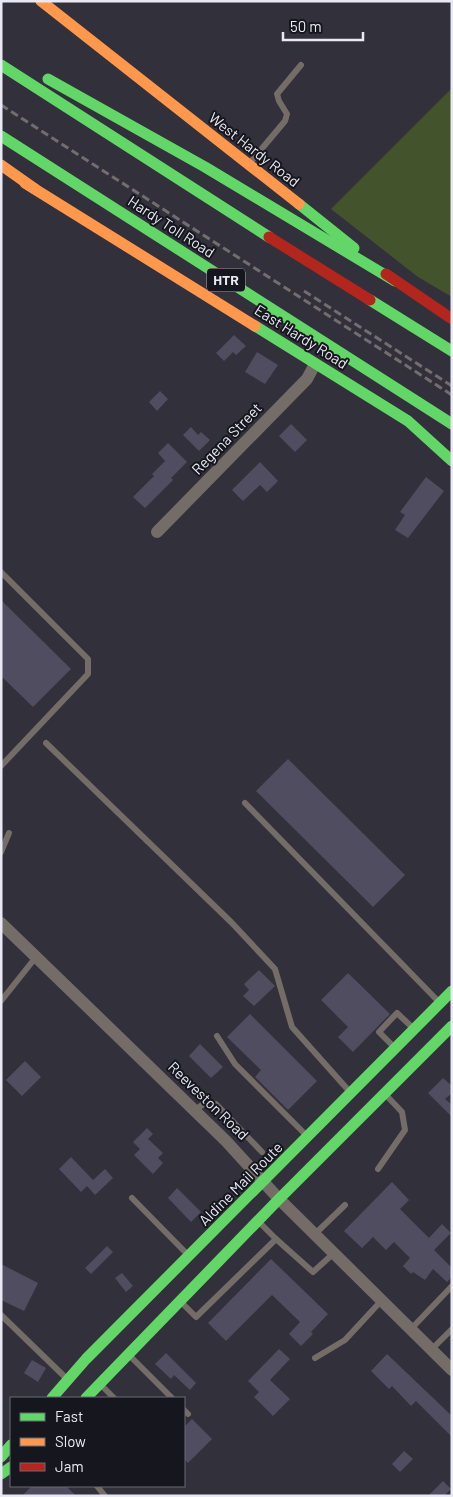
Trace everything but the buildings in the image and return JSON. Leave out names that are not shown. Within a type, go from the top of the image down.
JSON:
[{"type":"main road","name":"West Hardy Road","points":[[41,1],[395,281],[452,319]]},
{"type":"main road","points":[[1,52],[18,62]]},
{"type":"main road","points":[[1,65],[245,222],[452,351]]},
{"type":"main road","points":[[35,71],[205,167],[347,254],[395,281]]},
{"type":"main road","name":"Hardy Toll Road","points":[[1,136],[452,424]]},
{"type":"main road","name":"East Hardy Road","points":[[1,167],[408,421],[452,461]]},
{"type":"main road","points":[[408,421],[452,446]]},
{"type":"main road","name":"Aldine Mail Route","points":[[87,1397],[100,1385],[119,1346],[190,1256],[414,1029],[443,1006],[452,991]]},
{"type":"main road","name":"Aldine Mail Route","points":[[53,1397],[67,1380],[119,1346],[180,1301],[279,1198],[452,1026]]},
{"type":"main road","points":[[1,1457],[10,1446]]},
{"type":"street","name":"Regena Street","points":[[158,532],[307,379],[314,364]]},
{"type":"street","name":"Reeveston Road","points":[[1,923],[194,1111],[452,1370]]},
{"type":"lane","points":[[249,165],[285,121],[287,114],[277,94],[301,65]]},
{"type":"lane","points":[[1,572],[88,658],[88,674],[1,766]]},
{"type":"lane","points":[[46,743],[231,922],[275,969],[292,1027],[351,1093]]},
{"type":"lane","points":[[245,803],[443,1006]]},
{"type":"lane","points":[[1,852],[9,833]]},
{"type":"lane","points":[[1,1001],[36,957]]},
{"type":"lane","points":[[395,1048],[379,1032],[397,1013],[414,1029]]},
{"type":"lane","points":[[217,1036],[235,1064],[308,1137]]},
{"type":"lane","points":[[378,1169],[405,1130],[402,1112],[384,1093]]},
{"type":"lane","points":[[194,1111],[206,1102],[216,1104],[262,1152]]},
{"type":"lane","points":[[132,1198],[190,1256]]},
{"type":"lane","points":[[315,1234],[345,1205]]},
{"type":"lane","points":[[258,1221],[313,1272],[334,1253]]},
{"type":"lane","points":[[180,1301],[196,1317],[276,1239]]},
{"type":"lane","points":[[411,1329],[452,1286]]},
{"type":"lane","points":[[315,1358],[345,1340],[382,1300]]},
{"type":"lane","points":[[1,1315],[67,1380]]},
{"type":"lane","points":[[431,1350],[452,1329]]},
{"type":"lane","points":[[119,1346],[171,1397]]},
{"type":"lane","points":[[100,1385],[113,1397]]},
{"type":"green space","points":[[452,88],[452,297],[418,277],[331,209]]},
{"type":"railway","points":[[1,105],[452,395]]},
{"type":"railway","points":[[304,291],[452,386]]},
{"type":"traffic: fast","points":[[1,65],[269,237]]},
{"type":"traffic: fast","points":[[48,79],[205,167],[395,281]]},
{"type":"traffic: fast","points":[[1,136],[452,424]]},
{"type":"traffic: fast","points":[[299,204],[354,248]]},
{"type":"traffic: fast","points":[[370,300],[452,351]]},
{"type":"traffic: fast","points":[[255,326],[408,421],[452,461]]},
{"type":"traffic: fast","points":[[53,1397],[86,1359],[452,991]]},
{"type":"traffic: fast","points":[[87,1397],[279,1199],[452,1026]]},
{"type":"traffic: fast","points":[[1,1457],[10,1446]]},
{"type":"traffic: fast","points":[[1,1474],[10,1468]]},
{"type":"traffic: slow","points":[[41,1],[299,204]]},
{"type":"traffic: slow","points":[[1,165],[35,189]]},
{"type":"traffic: slow","points":[[25,183],[255,326]]},
{"type":"traffic: jam","points":[[269,237],[370,300]]},
{"type":"traffic: jam","points":[[386,274],[452,319]]}]
